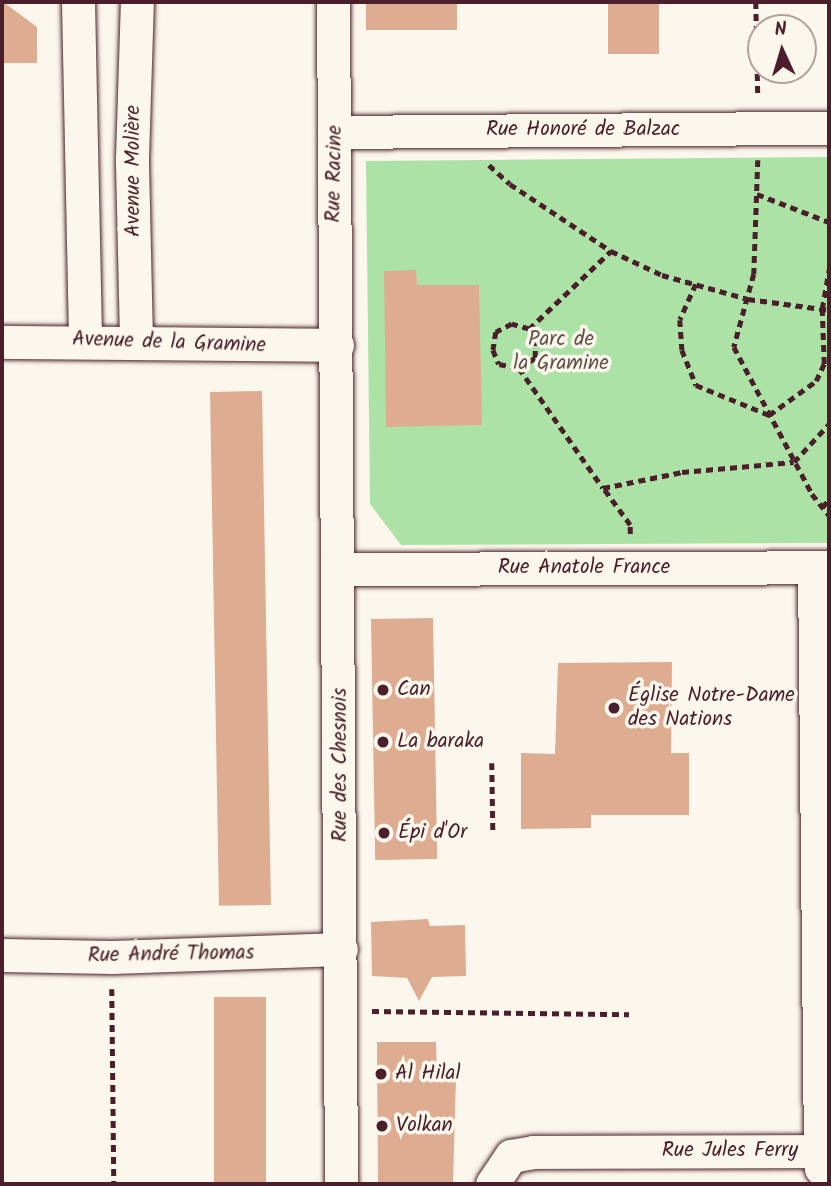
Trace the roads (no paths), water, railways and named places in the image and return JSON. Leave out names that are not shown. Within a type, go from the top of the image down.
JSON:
[{"type":"street","points":[[78,2],[85,339]]},
{"type":"street","name":"Avenue Molière","points":[[136,340],[132,158],[137,2]]},
{"type":"street","name":"Rue Racine","points":[[333,2],[337,345]]},
{"type":"street","name":"Rue Honoré de Balzac","points":[[336,132],[829,128]]},
{"type":"street","name":"Avenue de la Gramine","points":[[2,342],[85,339],[337,345]]},
{"type":"street","name":"Rue des Chesnois","points":[[337,345],[341,1184]]},
{"type":"street","name":"Rue Anatole France","points":[[339,569],[822,567]]},
{"type":"street","name":"Rue Jules Ferry","points":[[492,1184],[511,1156],[534,1152],[825,1165],[822,567]]},
{"type":"street","name":"Rue André Thomas","points":[[2,955],[112,957],[341,948]]},
{"type":"place","name":"Can","points":[[383,690]]},
{"type":"place","name":"Église Notre-Dame des Nations","points":[[614,708]]},
{"type":"place","name":"La baraka","points":[[383,742]]},
{"type":"place","name":"Épi d'Or","points":[[384,833]]},
{"type":"place","name":"Al Hilal","points":[[381,1074]]},
{"type":"place","name":"Volkan","points":[[382,1126]]},
{"type":"park label","name":"Parc de la Gramine","points":[[561,352]]}]
